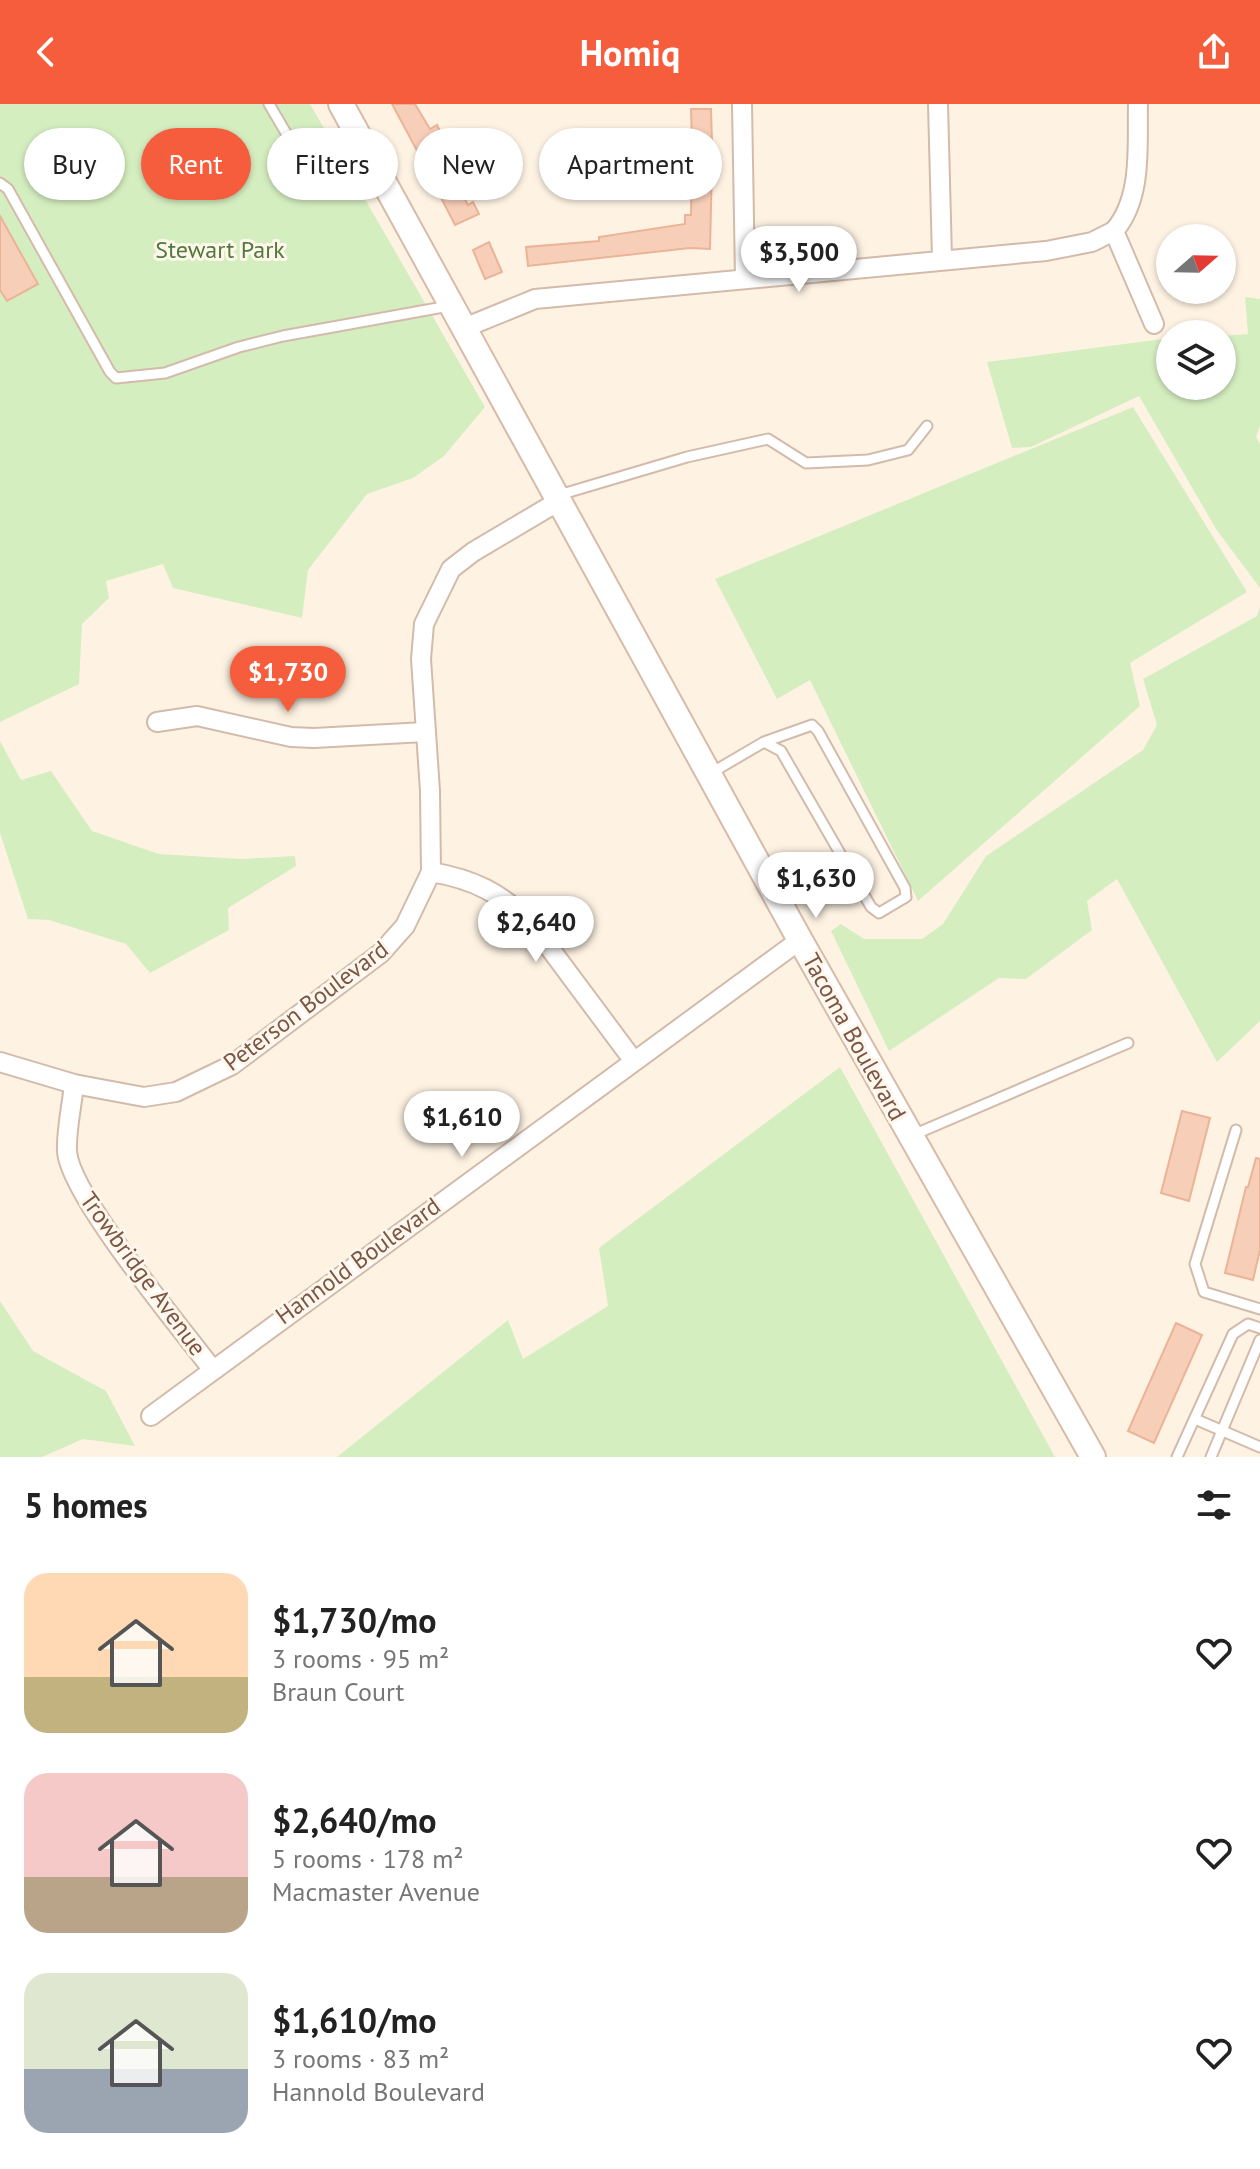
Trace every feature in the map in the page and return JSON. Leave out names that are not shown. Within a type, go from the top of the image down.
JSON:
[{"type":"street","name":"Tacoma Boulevard","points":[[341,104],[800,940],[1093,1457]]},
{"type":"street","points":[[742,104],[745,277]]},
{"type":"street","points":[[938,104],[942,258]]},
{"type":"street","points":[[464,328],[535,299],[942,258],[1046,251],[1092,242],[1114,231],[1123,220],[1134,188],[1138,104]]},
{"type":"street","points":[[1114,231],[1154,324]]},
{"type":"street","name":"Peterson Boulevard","points":[[0,1062],[74,1084],[144,1097],[176,1092],[232,1065],[381,953],[405,926],[431,872],[430,791],[421,659],[424,624],[451,569],[558,498]]},
{"type":"street","points":[[157,722],[197,716],[291,737],[314,738],[425,732]]},
{"type":"street","points":[[431,872],[475,882],[513,905],[531,923],[633,1060]]},
{"type":"street","name":"Hannold Boulevard","points":[[151,1416],[800,940]]},
{"type":"street","name":"Trowbridge Avenue","points":[[74,1084],[67,1153],[74,1180],[212,1369]]},
{"type":"lane","points":[[269,104],[283,128]]},
{"type":"lane","points":[[0,183],[8,189],[116,378],[165,373],[239,347],[283,336],[452,305]]},
{"type":"lane","points":[[558,498],[687,457],[768,439],[806,463],[868,460],[908,450],[927,426]]},
{"type":"lane","points":[[708,774],[764,742],[801,726],[812,725],[905,888],[906,897],[899,904],[879,913],[871,907],[781,751],[764,742]]},
{"type":"lane","points":[[910,1136],[1128,1043]]},
{"type":"lane","points":[[1236,1130],[1195,1264],[1204,1292],[1260,1309]]},
{"type":"lane","points":[[1177,1457],[1233,1334],[1248,1324],[1260,1328]]},
{"type":"lane","points":[[1211,1457],[1260,1340]]},
{"type":"lane","points":[[1195,1419],[1260,1447]]},
{"type":"green space","name":"Stewart Park","points":[[0,104],[310,104],[324,128],[267,128],[267,200],[365,200],[485,407],[444,456],[413,478],[367,494],[308,570],[302,618],[173,588],[163,564],[106,581],[109,598],[82,624],[79,684],[0,722]]},
{"type":"green space","points":[[1245,297],[1260,299],[1260,425],[1256,437],[1260,444],[1260,588],[1216,529],[1139,396],[1031,447],[1012,448],[987,362],[1156,340],[1156,400],[1236,400],[1236,335],[1248,334]]},
{"type":"green space","points":[[1133,407],[1247,592],[1130,663],[1140,706],[918,901],[810,680],[777,699],[715,579]]},
{"type":"green space","points":[[1260,607],[1260,1021],[1217,1062],[1117,879],[1087,901],[1092,930],[1026,979],[999,978],[889,1051],[831,931],[841,924],[864,939],[922,939],[943,924],[986,856],[1143,750],[1157,725],[1143,679],[1257,616]]},
{"type":"green space","points":[[0,741],[21,780],[51,771],[92,831],[159,854],[241,859],[295,856],[296,866],[228,908],[229,930],[150,973],[126,944],[49,920],[28,919],[0,833]]},
{"type":"green space","points":[[840,1067],[1055,1457],[337,1457],[508,1320],[523,1359],[608,1306],[599,1248]]},
{"type":"green space","points":[[0,1301],[33,1351],[106,1391],[135,1446],[83,1439],[42,1457],[0,1457]]},
{"type":"building","points":[[392,104],[415,104],[429,128],[414,128],[414,145]]},
{"type":"building","points":[[691,109],[711,109],[712,128],[692,128]]},
{"type":"building","points":[[442,200],[465,200],[468,205],[473,202],[479,214],[455,225]]},
{"type":"building","points":[[691,200],[711,200],[710,249],[690,248],[528,266],[526,247],[599,241],[599,237],[685,224],[685,215],[691,215]]},
{"type":"building","points":[[0,216],[38,284],[7,301],[0,290]]},
{"type":"building","points":[[489,242],[502,272],[485,279],[473,250]]},
{"type":"building","points":[[1182,1111],[1210,1118],[1189,1201],[1161,1193]]},
{"type":"building","points":[[1256,1158],[1260,1159],[1260,1250],[1253,1280],[1225,1273]]},
{"type":"building","points":[[1176,1323],[1202,1335],[1154,1443],[1128,1431]]}]
